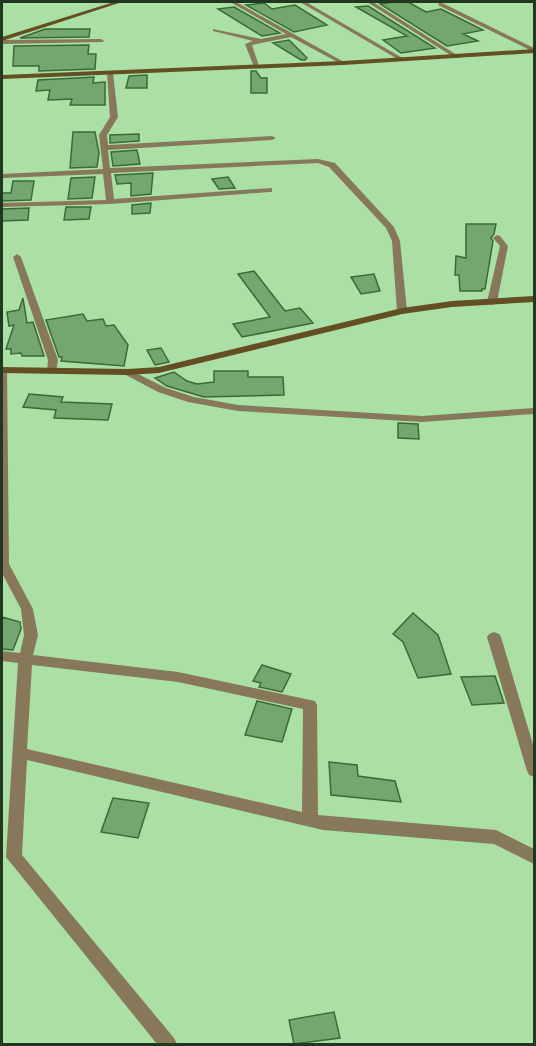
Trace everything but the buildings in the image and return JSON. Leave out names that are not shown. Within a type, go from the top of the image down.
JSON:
[{"type":"main road","points":[[10,36],[119,2]]},
{"type":"main road","points":[[2,77],[403,60],[534,50]]},
{"type":"main road","points":[[2,370],[128,372],[159,370],[402,311],[452,304],[534,299]]},
{"type":"street","points":[[233,2],[343,63]]},
{"type":"street","points":[[303,2],[403,60]]},
{"type":"street","points":[[370,2],[457,57]]},
{"type":"street","points":[[441,4],[534,50]]},
{"type":"street","points":[[215,30],[261,41]]},
{"type":"street","points":[[256,66],[248,44],[289,35]]},
{"type":"street","points":[[2,39],[10,36]]},
{"type":"street","points":[[2,39],[101,40]]},
{"type":"street","points":[[110,73],[114,117],[103,135],[110,202]]},
{"type":"street","points":[[104,148],[272,138]]},
{"type":"street","points":[[2,176],[318,161],[332,165],[390,227],[396,241],[402,311]]},
{"type":"street","points":[[2,205],[110,202],[269,190]]},
{"type":"street","points":[[492,302],[504,246],[497,238]]},
{"type":"street","points":[[17,256],[53,360],[52,371]]},
{"type":"street","points":[[2,370],[3,564],[27,609],[31,635],[25,660],[14,857],[168,1044]]},
{"type":"street","points":[[128,372],[162,390],[192,400],[238,408],[422,419],[534,411]]},
{"type":"street","points":[[494,637],[534,771]]},
{"type":"street","points":[[2,656],[178,677],[310,705],[310,820]]},
{"type":"street","points":[[20,753],[310,820],[496,837],[534,857]]}]
